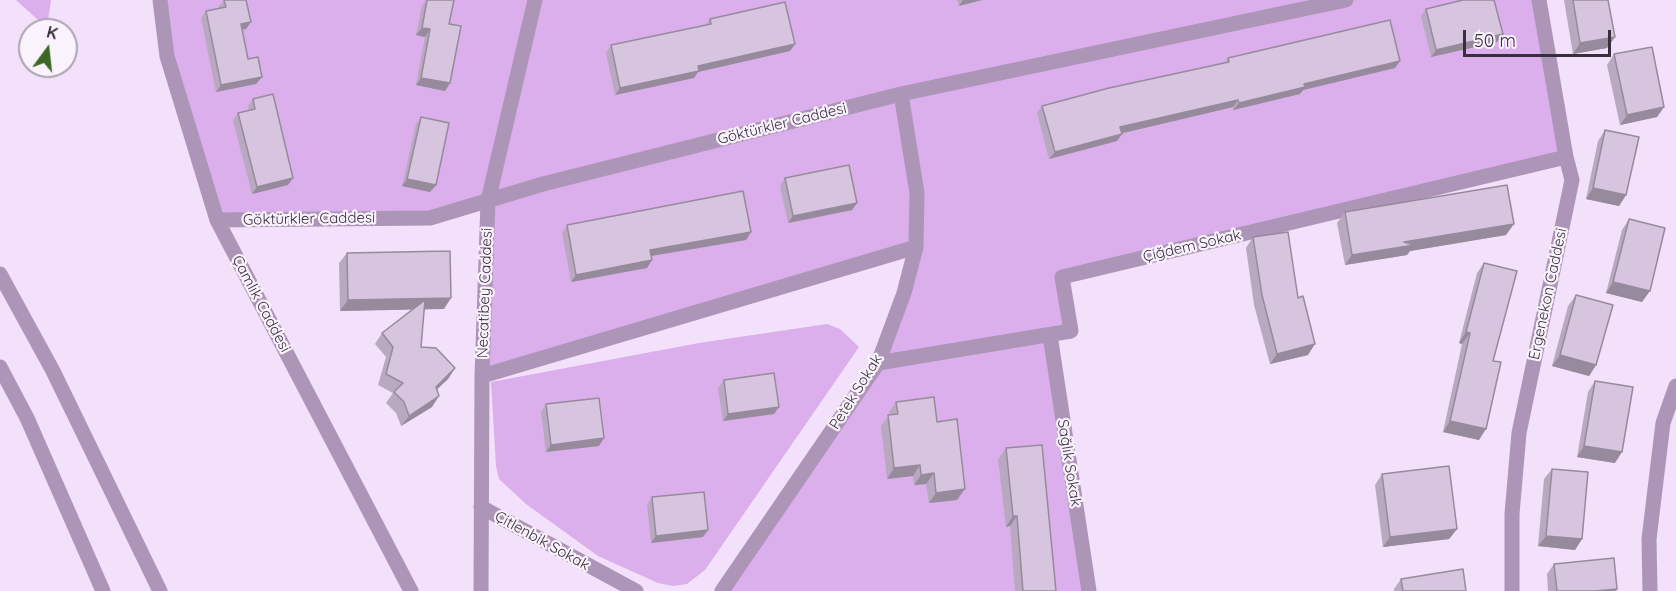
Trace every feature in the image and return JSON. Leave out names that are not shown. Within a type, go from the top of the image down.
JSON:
[{"type":"street","name":"Çamlık Caddesi","points":[[160,0],[167,56],[217,220],[411,591]]},
{"type":"street","name":"Necatibey Caddesi","points":[[481,591],[482,376],[488,201],[535,0]]},
{"type":"street","name":"Göktürkler Caddesi","points":[[217,220],[430,218],[543,184],[901,94],[1346,0]]},
{"type":"street","name":"Ergenekon Caddesi","points":[[1512,591],[1512,514],[1519,433],[1572,180],[1539,0]]},
{"type":"street","name":"Petek Sokak","points":[[722,591],[878,363],[904,294],[916,247],[917,193],[901,94]]},
{"type":"street","name":"Çiğdem Sokak","points":[[878,363],[1071,331],[1062,277],[1566,156]]},
{"type":"street","points":[[482,376],[916,247]]},
{"type":"street","points":[[0,274],[52,371],[160,591]]},
{"type":"street","name":"Sağlık Sokak","points":[[1050,335],[1089,591]]},
{"type":"street","points":[[0,367],[27,418],[103,591]]},
{"type":"street","points":[[1650,591],[1649,539],[1663,423],[1676,386]]},
{"type":"street","name":"Çitlenbik Sokak","points":[[481,507],[636,591]]},
{"type":"shaded area","points":[[16,0],[51,0],[48,18],[36,18]]},
{"type":"shaded area","points":[[160,0],[1539,0],[1566,157],[1062,277],[1071,331],[1050,335],[1089,591],[722,591],[878,363],[915,247],[482,376],[488,201],[430,218],[217,220]]},
{"type":"shaded area","points":[[827,324],[840,329],[859,347],[705,570],[687,584],[673,586],[658,583],[598,556],[526,504],[499,479],[496,466],[491,382],[699,343]]},
{"type":"building","points":[[224,0],[246,0],[251,22],[241,24],[248,59],[258,57],[262,77],[221,85],[206,11],[226,7]]},
{"type":"building","points":[[427,0],[454,0],[449,24],[461,26],[450,83],[421,78],[430,29],[422,28]]},
{"type":"building","points":[[1463,0],[1494,0],[1503,34],[1436,50],[1426,9]]},
{"type":"building","points":[[1573,0],[1608,0],[1615,37],[1580,43]]},
{"type":"building","points":[[785,2],[795,44],[698,66],[699,71],[620,88],[611,45],[711,24],[710,19]]},
{"type":"building","points":[[1390,20],[1400,61],[1304,84],[1305,87],[1239,103],[1238,100],[1120,127],[1122,134],[1055,152],[1042,106],[1109,88],[1229,62],[1228,58]]},
{"type":"building","points":[[1652,47],[1664,107],[1627,115],[1614,54]]},
{"type":"building","points":[[273,94],[293,178],[257,187],[238,113],[255,109],[253,99]]},
{"type":"building","points":[[421,117],[449,123],[436,185],[407,179]]},
{"type":"building","points":[[1605,130],[1639,137],[1626,195],[1593,188]]},
{"type":"building","points":[[849,165],[857,203],[793,216],[785,178]]},
{"type":"building","points":[[1507,185],[1514,224],[1404,242],[1414,245],[1352,255],[1345,212]]},
{"type":"building","points":[[743,191],[751,232],[650,250],[652,260],[576,275],[567,225]]},
{"type":"building","points":[[1629,219],[1665,228],[1650,291],[1613,282]]},
{"type":"building","points":[[1288,232],[1298,298],[1303,296],[1315,344],[1277,354],[1262,295],[1253,237]]},
{"type":"building","points":[[450,251],[451,298],[348,300],[347,253]]},
{"type":"building","points":[[1484,263],[1517,271],[1493,361],[1501,362],[1486,429],[1450,421],[1470,333],[1466,332]]},
{"type":"building","points":[[1576,295],[1613,305],[1596,365],[1560,355]]},
{"type":"building","points":[[425,300],[421,347],[436,348],[455,368],[436,387],[439,396],[409,416],[404,402],[394,392],[403,383],[386,374],[393,347],[382,333]]},
{"type":"building","points":[[774,373],[779,407],[728,414],[724,380]]},
{"type":"building","points":[[1595,381],[1633,387],[1622,452],[1584,446]]},
{"type":"building","points":[[934,397],[937,422],[957,419],[965,489],[936,493],[934,473],[921,475],[920,465],[894,468],[888,415],[898,414],[896,402]]},
{"type":"building","points":[[599,398],[604,438],[551,445],[546,404]]},
{"type":"building","points":[[1042,445],[1056,591],[1023,591],[1017,516],[1013,516],[1006,448]]},
{"type":"building","points":[[1449,466],[1457,529],[1390,537],[1382,474]]},
{"type":"building","points":[[1552,469],[1588,472],[1582,539],[1546,536]]},
{"type":"building","points":[[704,492],[708,530],[656,536],[652,497]]},
{"type":"building","points":[[1614,558],[1617,589],[1557,591],[1554,564]]},
{"type":"building","points":[[1463,569],[1466,591],[1403,591],[1401,579]]}]
